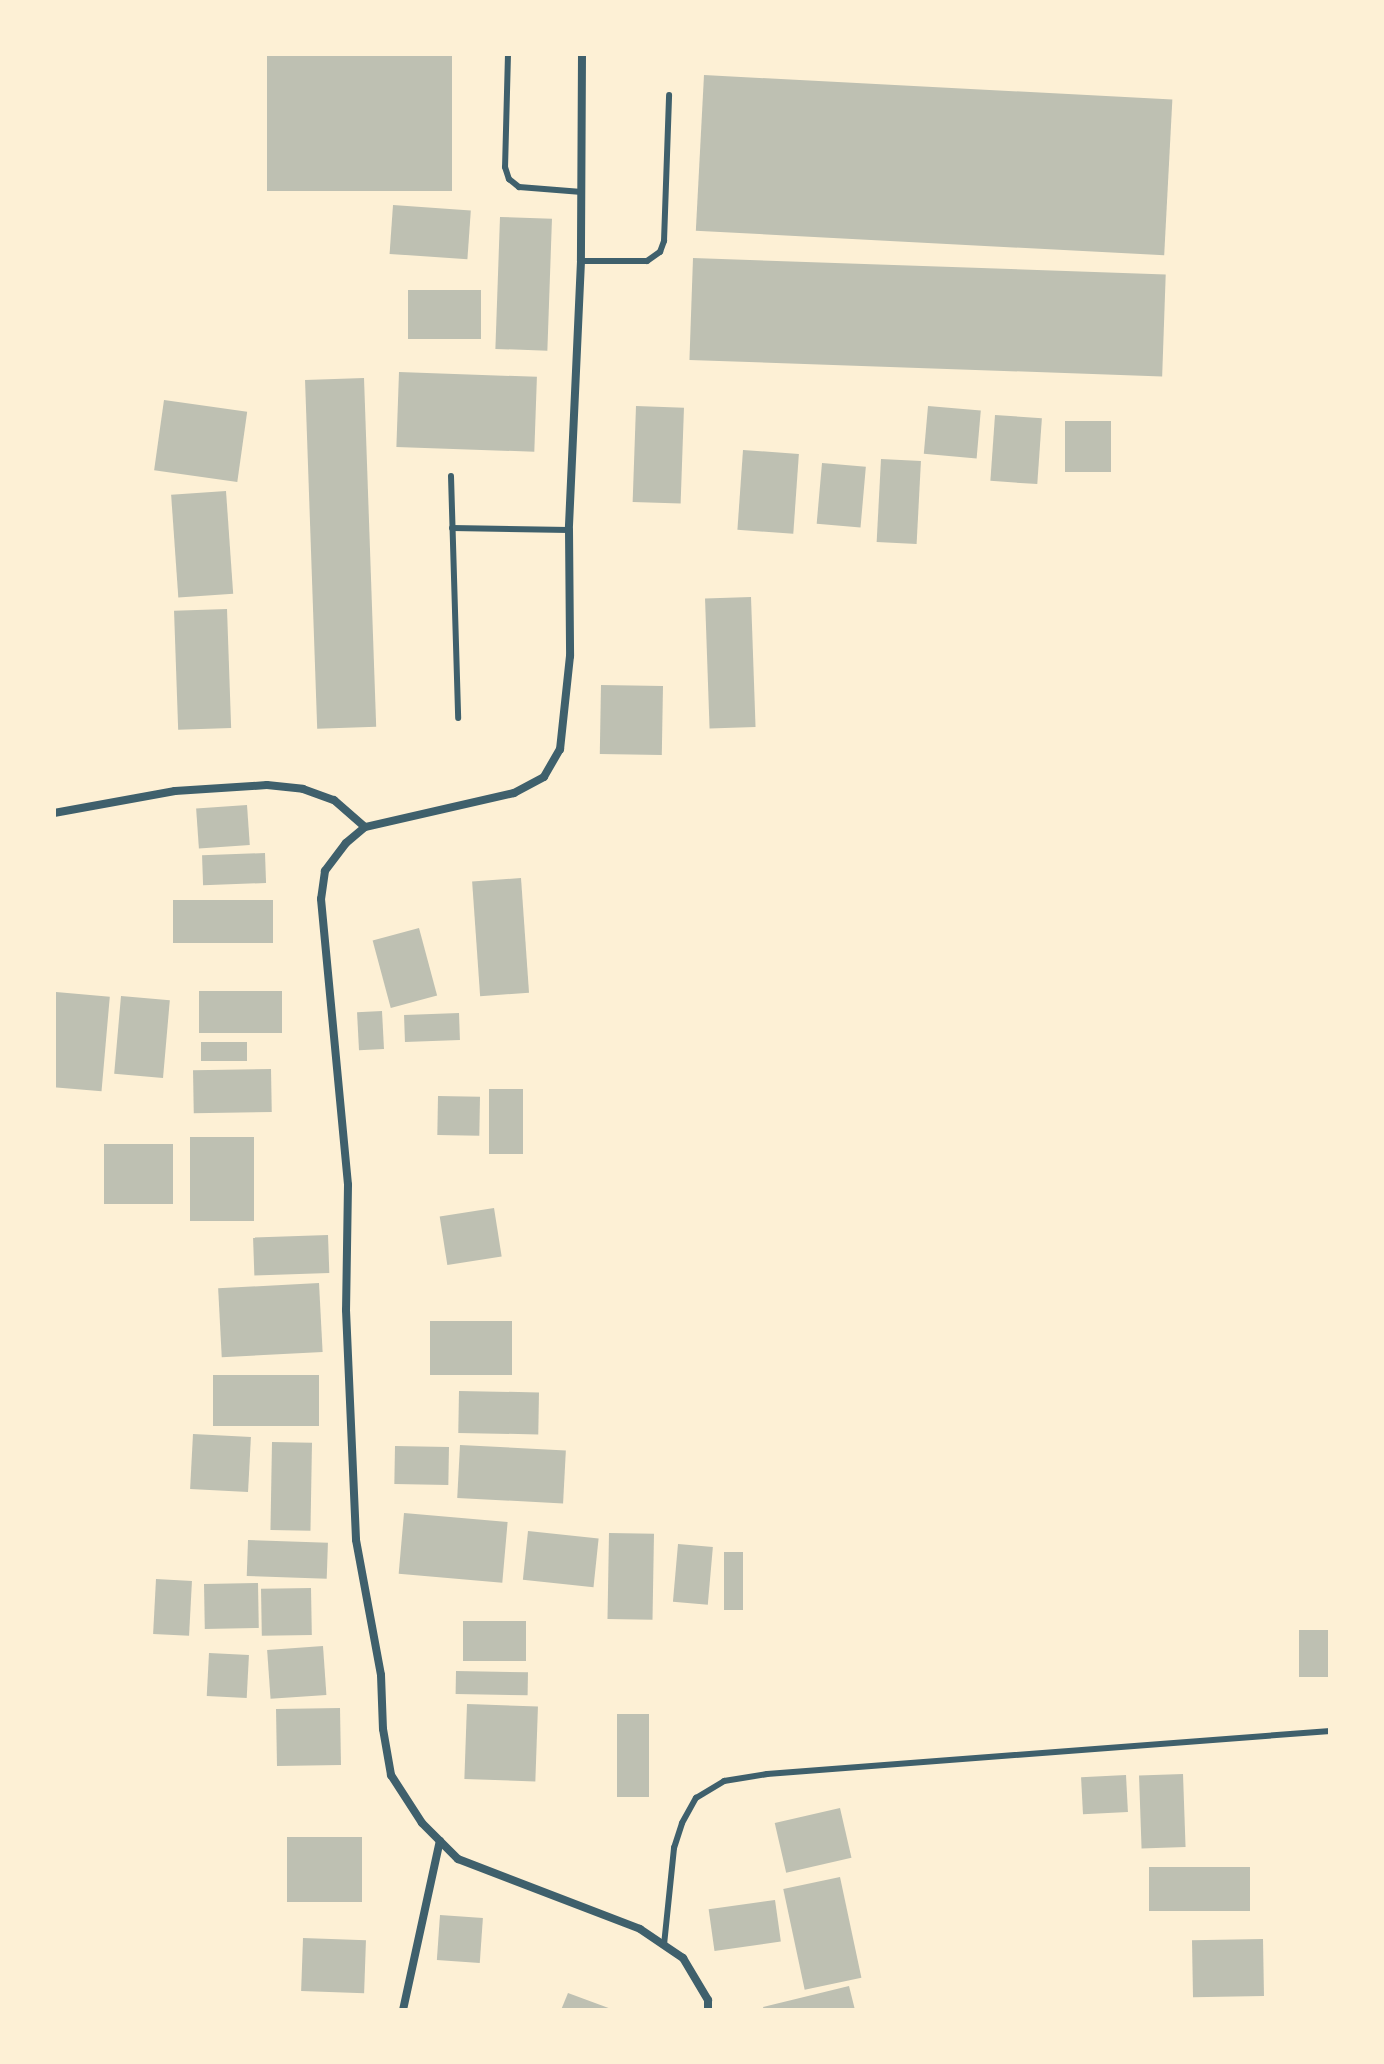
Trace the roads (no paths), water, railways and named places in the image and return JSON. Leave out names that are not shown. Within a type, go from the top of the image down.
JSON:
[{"type":"street","points":[[582,54],[581,261],[569,530],[570,656],[560,749],[544,777],[514,793],[365,827],[346,843],[325,871],[321,899],[348,1185],[346,1310],[356,1540],[381,1675],[383,1729],[391,1775],[422,1823],[458,1859],[640,1929],[683,1958],[708,2000],[708,2010]]},
{"type":"street","points":[[54,813],[175,791],[267,785],[303,789],[334,800],[365,827]]},
{"type":"street","points":[[403,2010],[440,1841]]},
{"type":"lane","points":[[508,54],[505,167],[509,179],[519,187],[582,192]]},
{"type":"lane","points":[[581,261],[647,261],[660,252],[664,241],[669,95]]},
{"type":"lane","points":[[451,476],[458,718]]},
{"type":"lane","points":[[452,528],[569,530]]},
{"type":"lane","points":[[664,1945],[674,1848],[682,1823],[696,1798],[724,1781],[767,1774],[1330,1731]]}]
